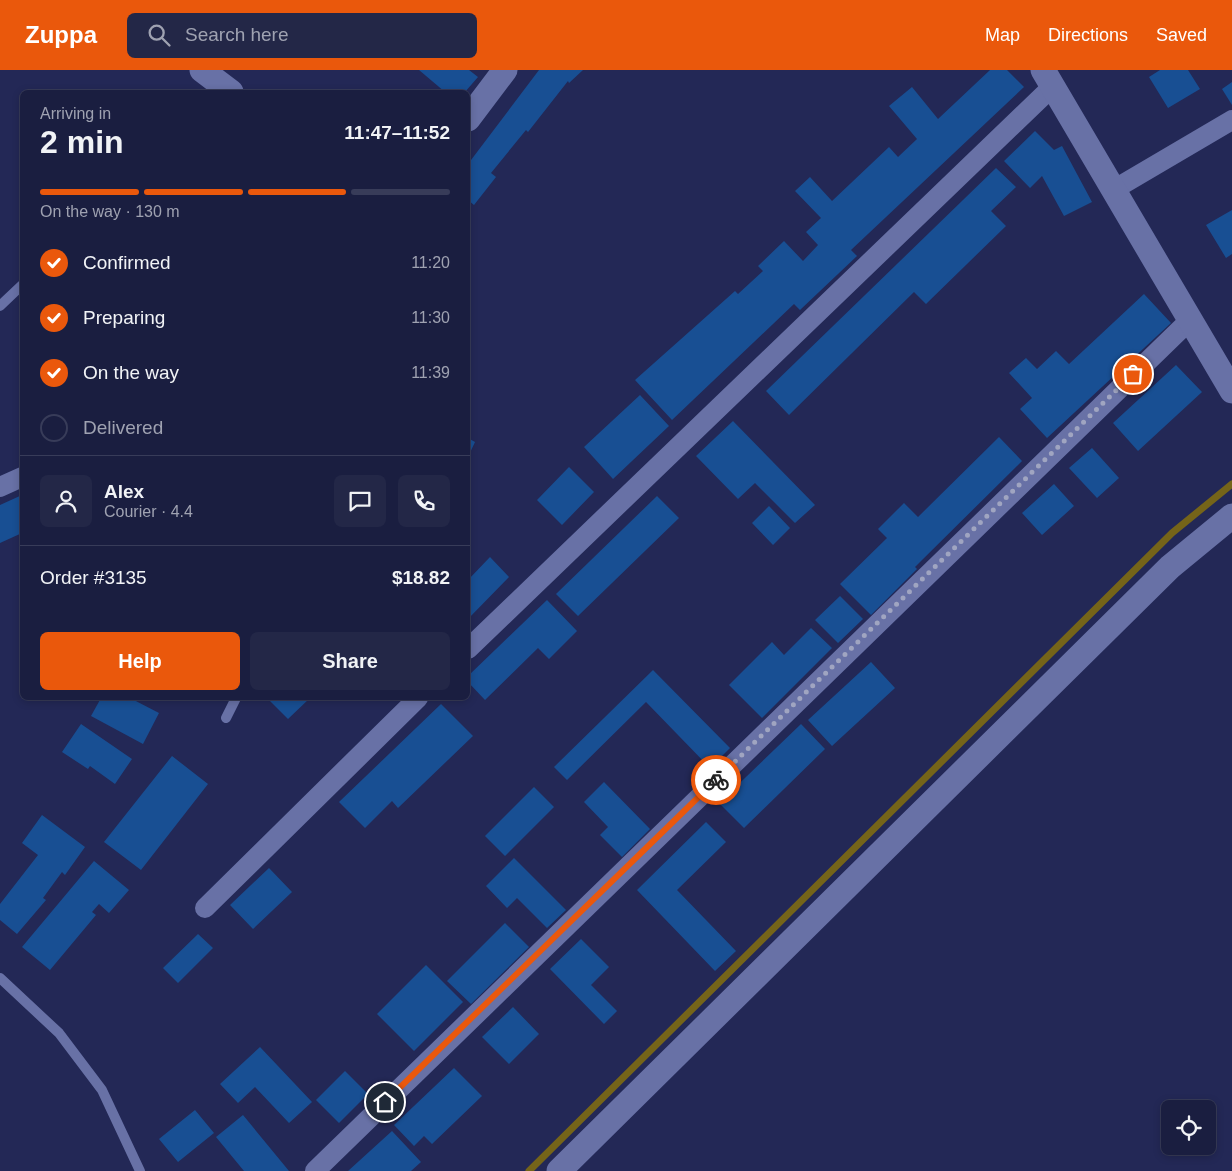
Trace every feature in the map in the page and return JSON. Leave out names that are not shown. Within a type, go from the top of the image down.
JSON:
[{"type":"street","points":[[202,70],[228,90]]},
{"type":"street","points":[[470,116],[505,70]]},
{"type":"street","points":[[470,647],[1048,79],[1232,391]]},
{"type":"street","points":[[1113,190],[1232,120]]},
{"type":"street","points":[[315,1171],[1190,320]]},
{"type":"street","points":[[0,487],[20,478]]},
{"type":"street","points":[[559,1171],[1170,567],[1232,516]]},
{"type":"street","points":[[205,908],[416,700]]},
{"type":"lane","points":[[0,306],[20,288]]},
{"type":"lane","points":[[226,718],[235,700]]},
{"type":"lane","points":[[0,978],[59,1033],[102,1090],[140,1171]]},
{"type":"building","points":[[419,70],[469,70],[478,77],[467,90],[443,90]]},
{"type":"building","points":[[539,70],[583,70],[569,83],[568,81],[528,132],[526,130],[491,173],[496,177],[474,205],[470,202],[470,161]]},
{"type":"building","points":[[990,70],[1007,70],[1024,87],[851,250],[857,256],[800,310],[794,304],[672,420],[635,380],[735,291],[738,294],[763,271],[758,266],[784,241],[803,261],[818,245],[806,232],[821,218],[795,191],[810,177],[832,201],[889,147],[898,157],[917,139],[889,106],[912,87],[938,119]]},
{"type":"building","points":[[1160,70],[1188,70],[1200,89],[1168,108],[1149,77]]},
{"type":"building","points":[[1232,82],[1232,105],[1222,89]]},
{"type":"building","points":[[1035,131],[1054,150],[1062,146],[1092,202],[1064,216],[1042,176],[1030,188],[1004,161]]},
{"type":"building","points":[[996,168],[1016,187],[991,211],[1006,226],[926,304],[914,292],[789,415],[766,391]]},
{"type":"building","points":[[1232,210],[1232,254],[1226,258],[1206,225]]},
{"type":"building","points":[[1144,294],[1171,323],[1047,438],[1020,409],[1032,398],[1009,373],[1026,358],[1037,369],[1056,351],[1069,364]]},
{"type":"building","points":[[1176,365],[1202,392],[1138,451],[1113,423]]},
{"type":"building","points":[[640,395],[669,426],[613,479],[584,447]]},
{"type":"building","points":[[733,421],[815,505],[795,523],[755,483],[738,499],[696,456]]},
{"type":"building","points":[[999,437],[1022,461],[915,567],[917,569],[871,615],[840,584],[887,538],[878,529],[904,503],[918,517]]},
{"type":"building","points":[[470,439],[475,442],[470,453]]},
{"type":"building","points":[[1092,448],[1119,478],[1097,498],[1069,468]]},
{"type":"building","points":[[569,467],[594,492],[562,525],[537,500]]},
{"type":"building","points":[[1054,484],[1074,506],[1042,535],[1022,513]]},
{"type":"building","points":[[20,496],[20,534],[0,543],[0,505]]},
{"type":"building","points":[[657,496],[679,518],[578,616],[556,594]]},
{"type":"building","points":[[769,506],[790,528],[773,545],[752,523]]},
{"type":"building","points":[[490,557],[509,577],[470,617],[470,578]]},
{"type":"building","points":[[840,596],[863,619],[838,643],[815,620]]},
{"type":"building","points":[[547,600],[577,631],[549,659],[538,648],[485,700],[470,684],[470,674]]},
{"type":"building","points":[[811,628],[832,648],[762,718],[729,685],[772,642],[784,655]]},
{"type":"building","points":[[871,662],[895,688],[832,746],[808,720]]},
{"type":"building","points":[[653,670],[730,748],[710,768],[646,702],[567,780],[554,767]]},
{"type":"building","points":[[100,700],[134,700],[159,713],[143,744],[91,716]]},
{"type":"building","points":[[269,700],[308,700],[288,719]]},
{"type":"building","points":[[441,704],[473,736],[398,808],[392,801],[365,828],[339,802]]},
{"type":"building","points":[[81,724],[132,759],[115,784],[90,766],[88,769],[62,752]]},
{"type":"building","points":[[801,724],[825,749],[744,828],[719,803]]},
{"type":"building","points":[[172,756],[208,784],[141,870],[104,842]]},
{"type":"building","points":[[604,782],[650,829],[622,857],[600,835],[608,827],[584,802]]},
{"type":"building","points":[[534,787],[554,807],[505,856],[485,836]]},
{"type":"building","points":[[42,815],[85,847],[65,875],[62,872],[43,898],[46,900],[17,934],[0,920],[0,904],[38,855],[22,843]]},
{"type":"building","points":[[706,822],[726,842],[677,890],[736,951],[715,971],[637,890]]},
{"type":"building","points":[[514,858],[566,910],[547,928],[517,898],[507,908],[486,886]]},
{"type":"building","points":[[94,861],[129,890],[109,913],[99,904],[92,912],[96,915],[50,970],[22,947]]},
{"type":"building","points":[[269,868],[292,892],[253,929],[230,905]]},
{"type":"building","points":[[505,923],[529,947],[471,1004],[447,981]]},
{"type":"building","points":[[198,934],[213,948],[178,983],[163,968]]},
{"type":"building","points":[[581,939],[609,967],[591,985],[617,1011],[604,1024],[550,969]]},
{"type":"building","points":[[426,965],[463,1002],[414,1051],[377,1014]]},
{"type":"building","points":[[513,1007],[539,1034],[509,1064],[482,1037]]},
{"type":"building","points":[[260,1047],[312,1102],[289,1123],[255,1087],[238,1103],[220,1084]]},
{"type":"building","points":[[454,1068],[482,1096],[432,1144],[424,1136],[414,1146],[394,1125]]},
{"type":"building","points":[[345,1071],[368,1094],[339,1123],[316,1100]]},
{"type":"building","points":[[195,1110],[214,1133],[178,1162],[159,1139]]},
{"type":"building","points":[[243,1115],[289,1171],[244,1171],[216,1137]]},
{"type":"building","points":[[392,1131],[421,1162],[411,1171],[348,1171]]},
{"type":"waterway","points":[[529,1171],[1172,533],[1232,484]]},
{"type":"way so far","points":[[716,780],[1133,374]]},
{"type":"route","points":[[385,1102],[716,780]]}]
